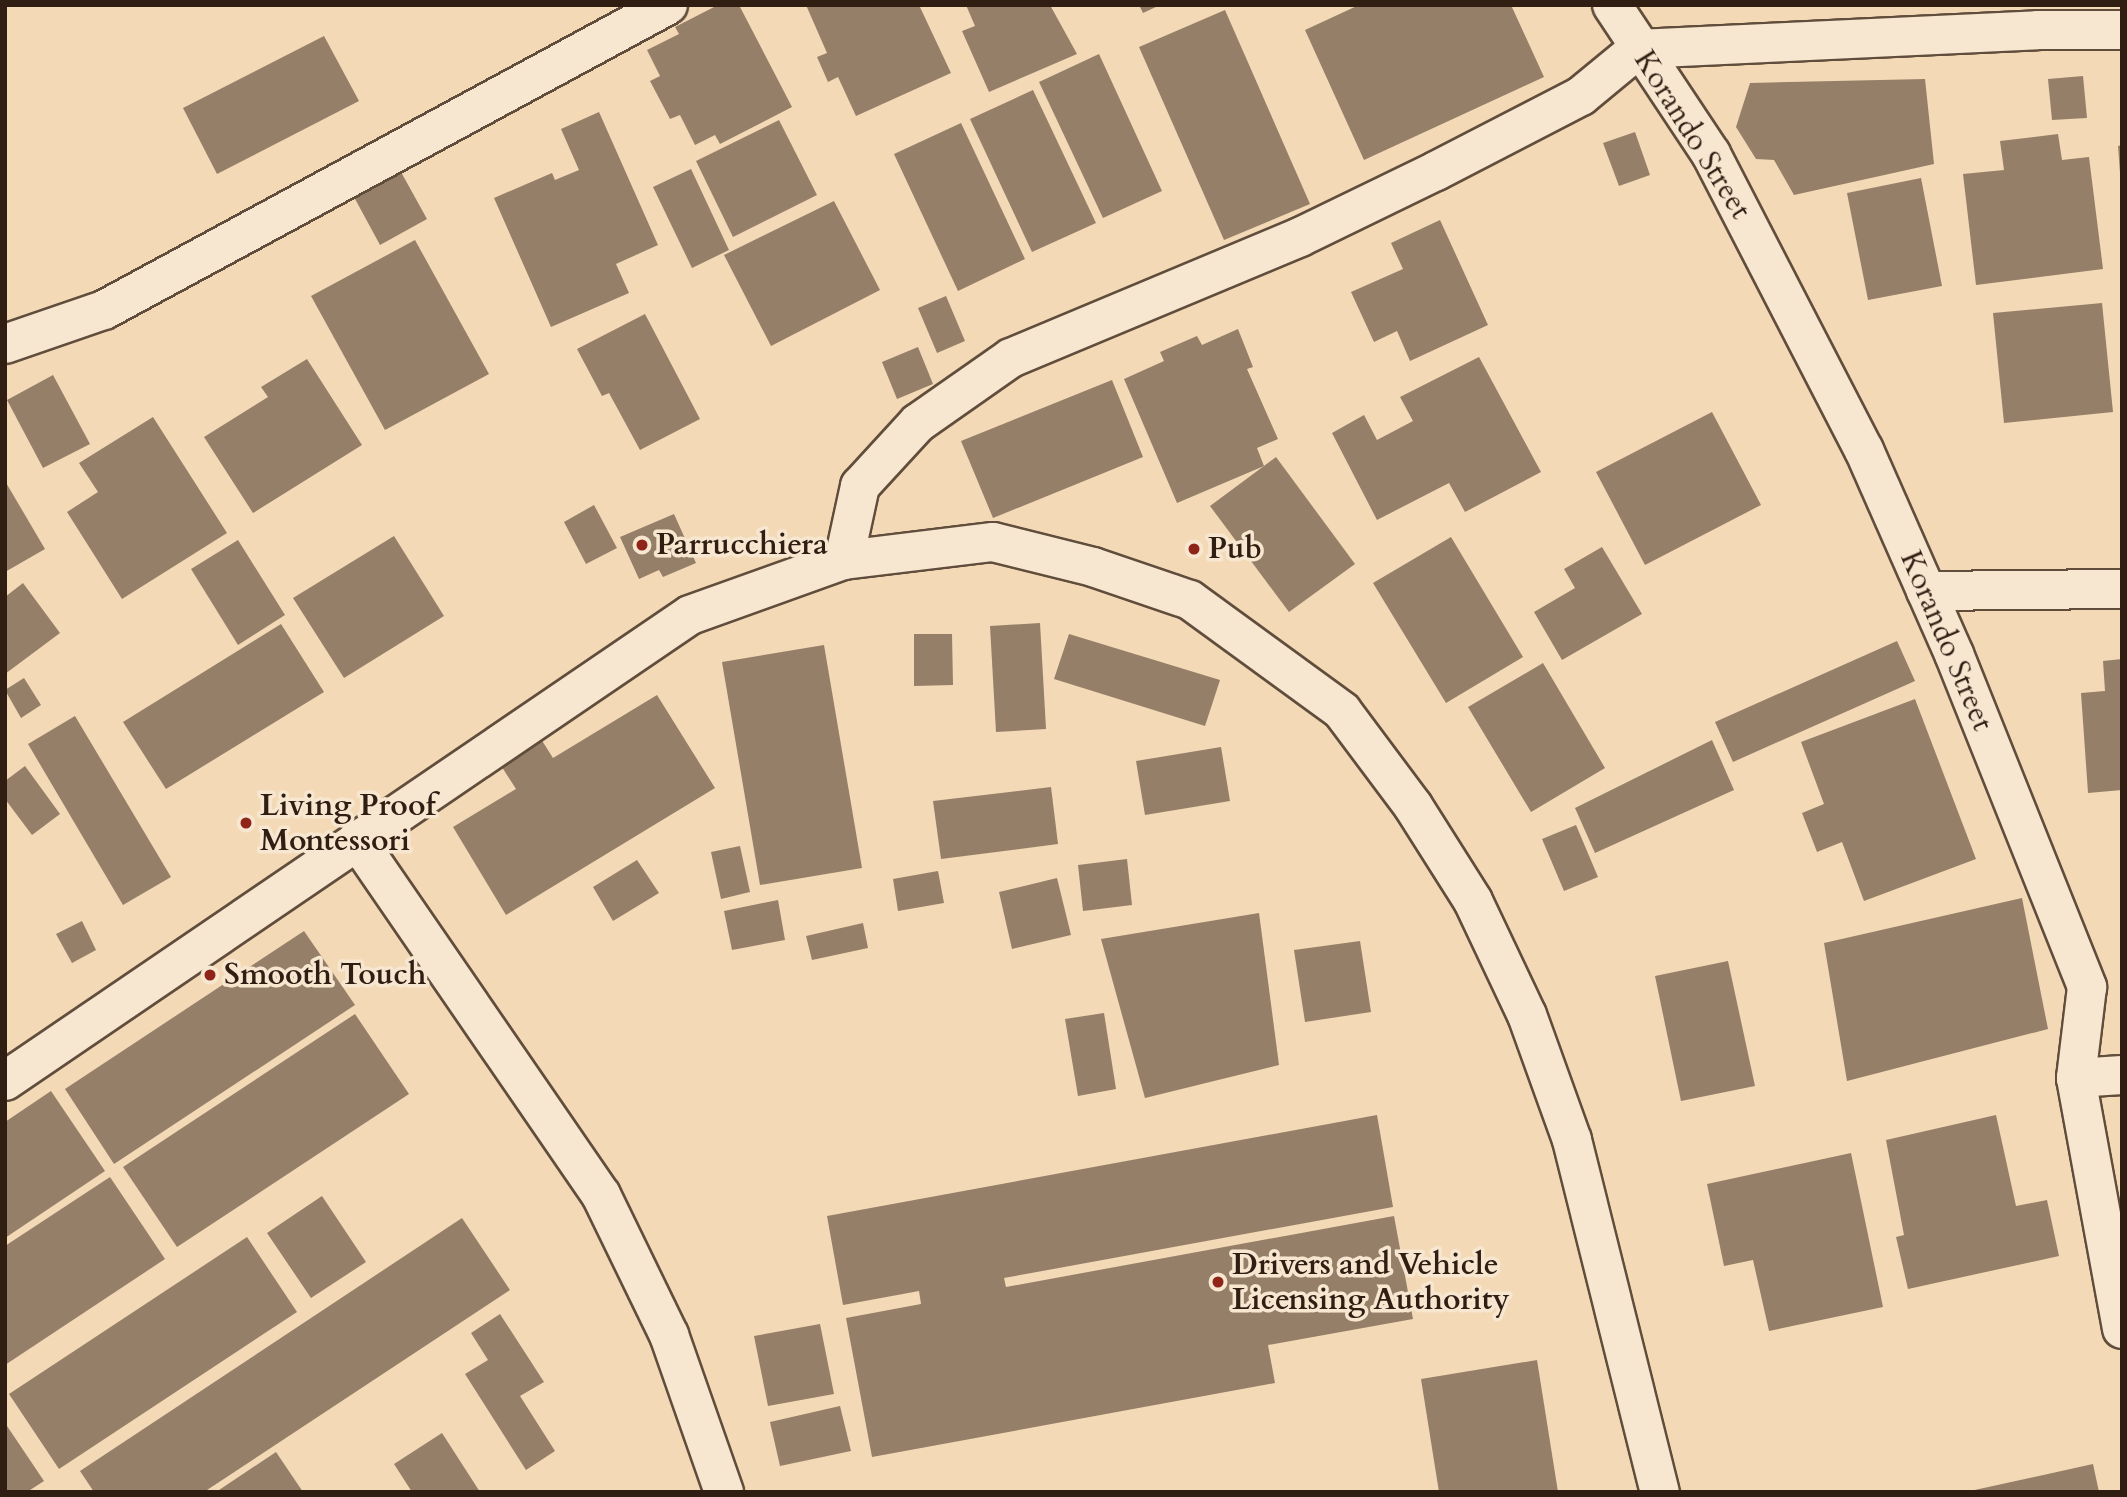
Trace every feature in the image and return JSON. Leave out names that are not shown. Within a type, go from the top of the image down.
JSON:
[{"type":"street","points":[[5,344],[104,310],[668,5]]},
{"type":"street","name":"Korando Street","points":[[1612,5],[1638,49],[1712,154],[1864,450],[1926,591],[2087,987],[2076,1079],[2122,1329]]},
{"type":"street","points":[[844,560],[860,486],[918,423],[1011,358],[1300,237],[1436,171],[1581,96],[1638,49],[2038,30],[2122,30]]},
{"type":"street","points":[[5,1081],[690,615],[844,560],[993,542],[1093,567],[1190,600],[1342,711],[1413,806],[1472,901],[1527,1015],[1572,1140],[1660,1492]]},
{"type":"street","points":[[1926,591],[2122,589]]},
{"type":"street","points":[[357,840],[601,1195],[669,1335],[713,1487]]},
{"type":"street","points":[[2076,1079],[2122,1075]]},
{"type":"building","points":[[718,5],[739,5],[792,107],[720,144],[715,135],[695,145],[680,115],[670,119],[650,81],[660,76],[647,50],[679,34],[675,27]]},
{"type":"building","points":[[806,5],[919,5],[951,73],[856,116],[838,77],[828,82],[817,57],[827,53]]},
{"type":"building","points":[[966,5],[1050,5],[1077,54],[989,92],[962,31],[975,26]]},
{"type":"building","points":[[1139,5],[1160,5],[1143,13]]},
{"type":"building","points":[[1359,5],[1511,5],[1544,77],[1364,160],[1305,30]]},
{"type":"building","points":[[1225,10],[1310,204],[1224,240],[1139,47]]},
{"type":"building","points":[[324,36],[359,101],[217,174],[183,108]]},
{"type":"building","points":[[1099,54],[1162,191],[1103,218],[1039,82]]},
{"type":"building","points":[[2083,76],[2087,118],[2052,120],[2048,79]]},
{"type":"building","points":[[1925,79],[1934,164],[1794,195],[1774,160],[1756,159],[1736,127],[1750,83]]},
{"type":"building","points":[[1033,90],[1096,223],[1032,252],[970,119]]},
{"type":"building","points":[[599,112],[658,245],[616,264],[629,293],[551,327],[494,198],[552,173],[555,180],[579,170],[561,129]]},
{"type":"building","points":[[779,120],[817,195],[733,237],[696,161]]},
{"type":"building","points":[[961,123],[1025,259],[958,291],[894,154]]},
{"type":"building","points":[[1635,132],[1650,175],[1619,186],[1603,143]]},
{"type":"building","points":[[2058,134],[2062,160],[2089,157],[2103,269],[1976,285],[1963,174],[2004,170],[2000,141]]},
{"type":"building","points":[[2122,145],[2122,173],[2120,173],[2118,146]]},
{"type":"building","points":[[691,169],[729,250],[692,268],[653,187]]},
{"type":"building","points":[[401,172],[427,219],[380,245],[354,197]]},
{"type":"building","points":[[1921,178],[1942,286],[1868,300],[1847,193]]},
{"type":"building","points":[[834,201],[880,290],[771,346],[724,255]]},
{"type":"building","points":[[1440,220],[1488,325],[1410,361],[1397,331],[1374,342],[1351,292],[1403,269],[1391,243]]},
{"type":"building","points":[[415,240],[489,374],[385,430],[311,296]]},
{"type":"building","points":[[946,296],[965,341],[937,353],[918,308]]},
{"type":"building","points":[[2102,303],[2113,412],[2004,423],[1993,313]]},
{"type":"building","points":[[645,314],[700,419],[640,450],[609,393],[602,396],[577,349]]},
{"type":"building","points":[[1238,329],[1253,367],[1247,369],[1278,439],[1257,448],[1264,466],[1177,503],[1124,379],[1164,361],[1160,352],[1197,336],[1202,345]]},
{"type":"building","points":[[918,347],[933,384],[897,399],[882,362]]},
{"type":"building","points":[[1479,357],[1541,472],[1465,512],[1449,483],[1377,520],[1332,433],[1364,415],[1377,440],[1413,421],[1400,397]]},
{"type":"building","points":[[307,359],[362,445],[253,513],[204,437],[268,397],[261,387]]},
{"type":"building","points":[[53,375],[90,444],[43,468],[7,400]]},
{"type":"building","points":[[1112,380],[1143,457],[993,518],[961,441]]},
{"type":"building","points":[[1712,412],[1761,505],[1645,565],[1596,472]]},
{"type":"building","points":[[153,417],[227,533],[122,599],[67,512],[98,492],[79,463]]},
{"type":"building","points":[[1276,457],[1355,564],[1289,612],[1210,506]]},
{"type":"building","points":[[5,481],[45,549],[5,572]]},
{"type":"building","points":[[594,505],[617,548],[586,564],[564,522]]},
{"type":"building","points":[[674,514],[696,563],[663,577],[659,570],[639,579],[620,537]]},
{"type":"building","points":[[394,536],[444,616],[344,678],[293,598]]},
{"type":"building","points":[[1451,537],[1523,657],[1446,703],[1373,583]]},
{"type":"building","points":[[238,540],[285,615],[238,645],[191,569]]},
{"type":"building","points":[[1602,547],[1642,614],[1562,660],[1534,612],[1575,588],[1564,569]]},
{"type":"building","points":[[23,583],[60,633],[5,674],[5,597]]},
{"type":"building","points":[[1040,623],[1046,729],[996,732],[990,626]]},
{"type":"building","points":[[281,624],[324,692],[166,789],[123,722]]},
{"type":"building","points":[[914,634],[952,634],[953,685],[914,686]]},
{"type":"building","points":[[1069,634],[1220,680],[1205,726],[1054,679]]},
{"type":"building","points":[[1897,641],[1915,681],[1733,762],[1715,722]]},
{"type":"building","points":[[824,645],[862,868],[760,885],[722,662]]},
{"type":"building","points":[[2122,659],[2122,790],[2088,793],[2081,693],[2105,691],[2103,661]]},
{"type":"building","points":[[1543,663],[1605,768],[1531,812],[1468,707]]},
{"type":"building","points":[[24,678],[41,705],[21,718],[5,690]]},
{"type":"building","points":[[657,695],[715,788],[506,915],[453,827],[516,789],[500,764],[541,739],[553,758]]},
{"type":"building","points":[[1915,699],[1976,859],[1864,901],[1842,842],[1817,852],[1802,813],[1824,804],[1801,742]]},
{"type":"building","points":[[75,716],[171,877],[123,905],[28,744]]},
{"type":"building","points":[[1712,740],[1734,790],[1595,853],[1575,808]]},
{"type":"building","points":[[1221,747],[1230,801],[1145,815],[1136,761]]},
{"type":"building","points":[[25,766],[60,814],[32,835],[5,799],[5,781]]},
{"type":"building","points":[[1051,787],[1058,844],[941,859],[933,801]]},
{"type":"building","points":[[1576,825],[1598,877],[1564,891],[1542,839]]},
{"type":"building","points":[[740,846],[750,892],[721,899],[711,852]]},
{"type":"building","points":[[1127,859],[1132,905],[1083,911],[1078,865]]},
{"type":"building","points":[[637,860],[659,893],[613,921],[593,887]]},
{"type":"building","points":[[938,871],[944,903],[898,911],[893,879]]},
{"type":"building","points":[[1057,878],[1071,935],[1012,949],[999,892]]},
{"type":"building","points":[[2022,898],[2048,1029],[1847,1081],[1824,943]]},
{"type":"building","points":[[778,900],[785,940],[732,950],[724,911]]},
{"type":"building","points":[[1259,913],[1279,1065],[1145,1098],[1101,939]]},
{"type":"building","points":[[82,921],[96,950],[72,963],[56,934]]},
{"type":"building","points":[[863,923],[868,948],[812,960],[806,936]]},
{"type":"building","points":[[304,931],[355,1005],[114,1164],[65,1089]]},
{"type":"building","points":[[1360,941],[1371,1012],[1305,1022],[1294,950]]},
{"type":"building","points":[[1728,961],[1755,1086],[1681,1101],[1655,976]]},
{"type":"building","points":[[1104,1013],[1116,1089],[1078,1096],[1065,1019]]},
{"type":"building","points":[[355,1014],[409,1094],[177,1247],[123,1167]]},
{"type":"building","points":[[51,1091],[105,1171],[5,1238],[5,1122]]},
{"type":"building","name":"Drivers and Vehicle Licensing Authority","points":[[1377,1115],[1393,1207],[1004,1278],[1006,1287],[1394,1216],[1413,1319],[1268,1345],[1275,1383],[872,1457],[846,1318],[921,1304],[919,1291],[843,1305],[827,1216]]},
{"type":"building","points":[[1996,1115],[2016,1206],[2047,1200],[2059,1256],[1908,1289],[1896,1237],[1904,1235],[1886,1140]]},
{"type":"building","points":[[1851,1153],[1883,1307],[1769,1331],[1753,1260],[1724,1266],[1707,1184]]},
{"type":"building","points":[[110,1177],[165,1259],[5,1365],[5,1246]]},
{"type":"building","points":[[322,1196],[366,1262],[311,1298],[267,1233]]},
{"type":"building","points":[[462,1218],[510,1290],[204,1492],[94,1492],[80,1471]]},
{"type":"building","points":[[247,1237],[297,1312],[59,1469],[9,1394]]},
{"type":"building","points":[[500,1314],[544,1382],[520,1396],[555,1451],[526,1470],[465,1374],[488,1360],[471,1333]]},
{"type":"building","points":[[820,1324],[834,1394],[768,1406],[754,1336]]},
{"type":"building","points":[[1537,1360],[1558,1492],[1439,1492],[1421,1379]]},
{"type":"building","points":[[840,1406],[851,1451],[780,1466],[770,1422]]},
{"type":"building","points":[[5,1423],[44,1481],[27,1492],[5,1492]]},
{"type":"building","points":[[442,1433],[480,1492],[412,1492],[394,1464]]},
{"type":"building","points":[[276,1452],[303,1492],[216,1492]]},
{"type":"building","points":[[2093,1464],[2099,1492],[1970,1492],[1970,1491]]},
{"type":"place","name":"Parrucchiera","points":[[642,545]]},
{"type":"place","name":"Pub","points":[[1194,549]]},
{"type":"place","name":"Living Proof Montessori","points":[[246,823]]},
{"type":"place","name":"Smooth Touch","points":[[210,975]]},
{"type":"place","name":"Drivers and Vehicle Licensing Authority","points":[[1218,1282]]}]
